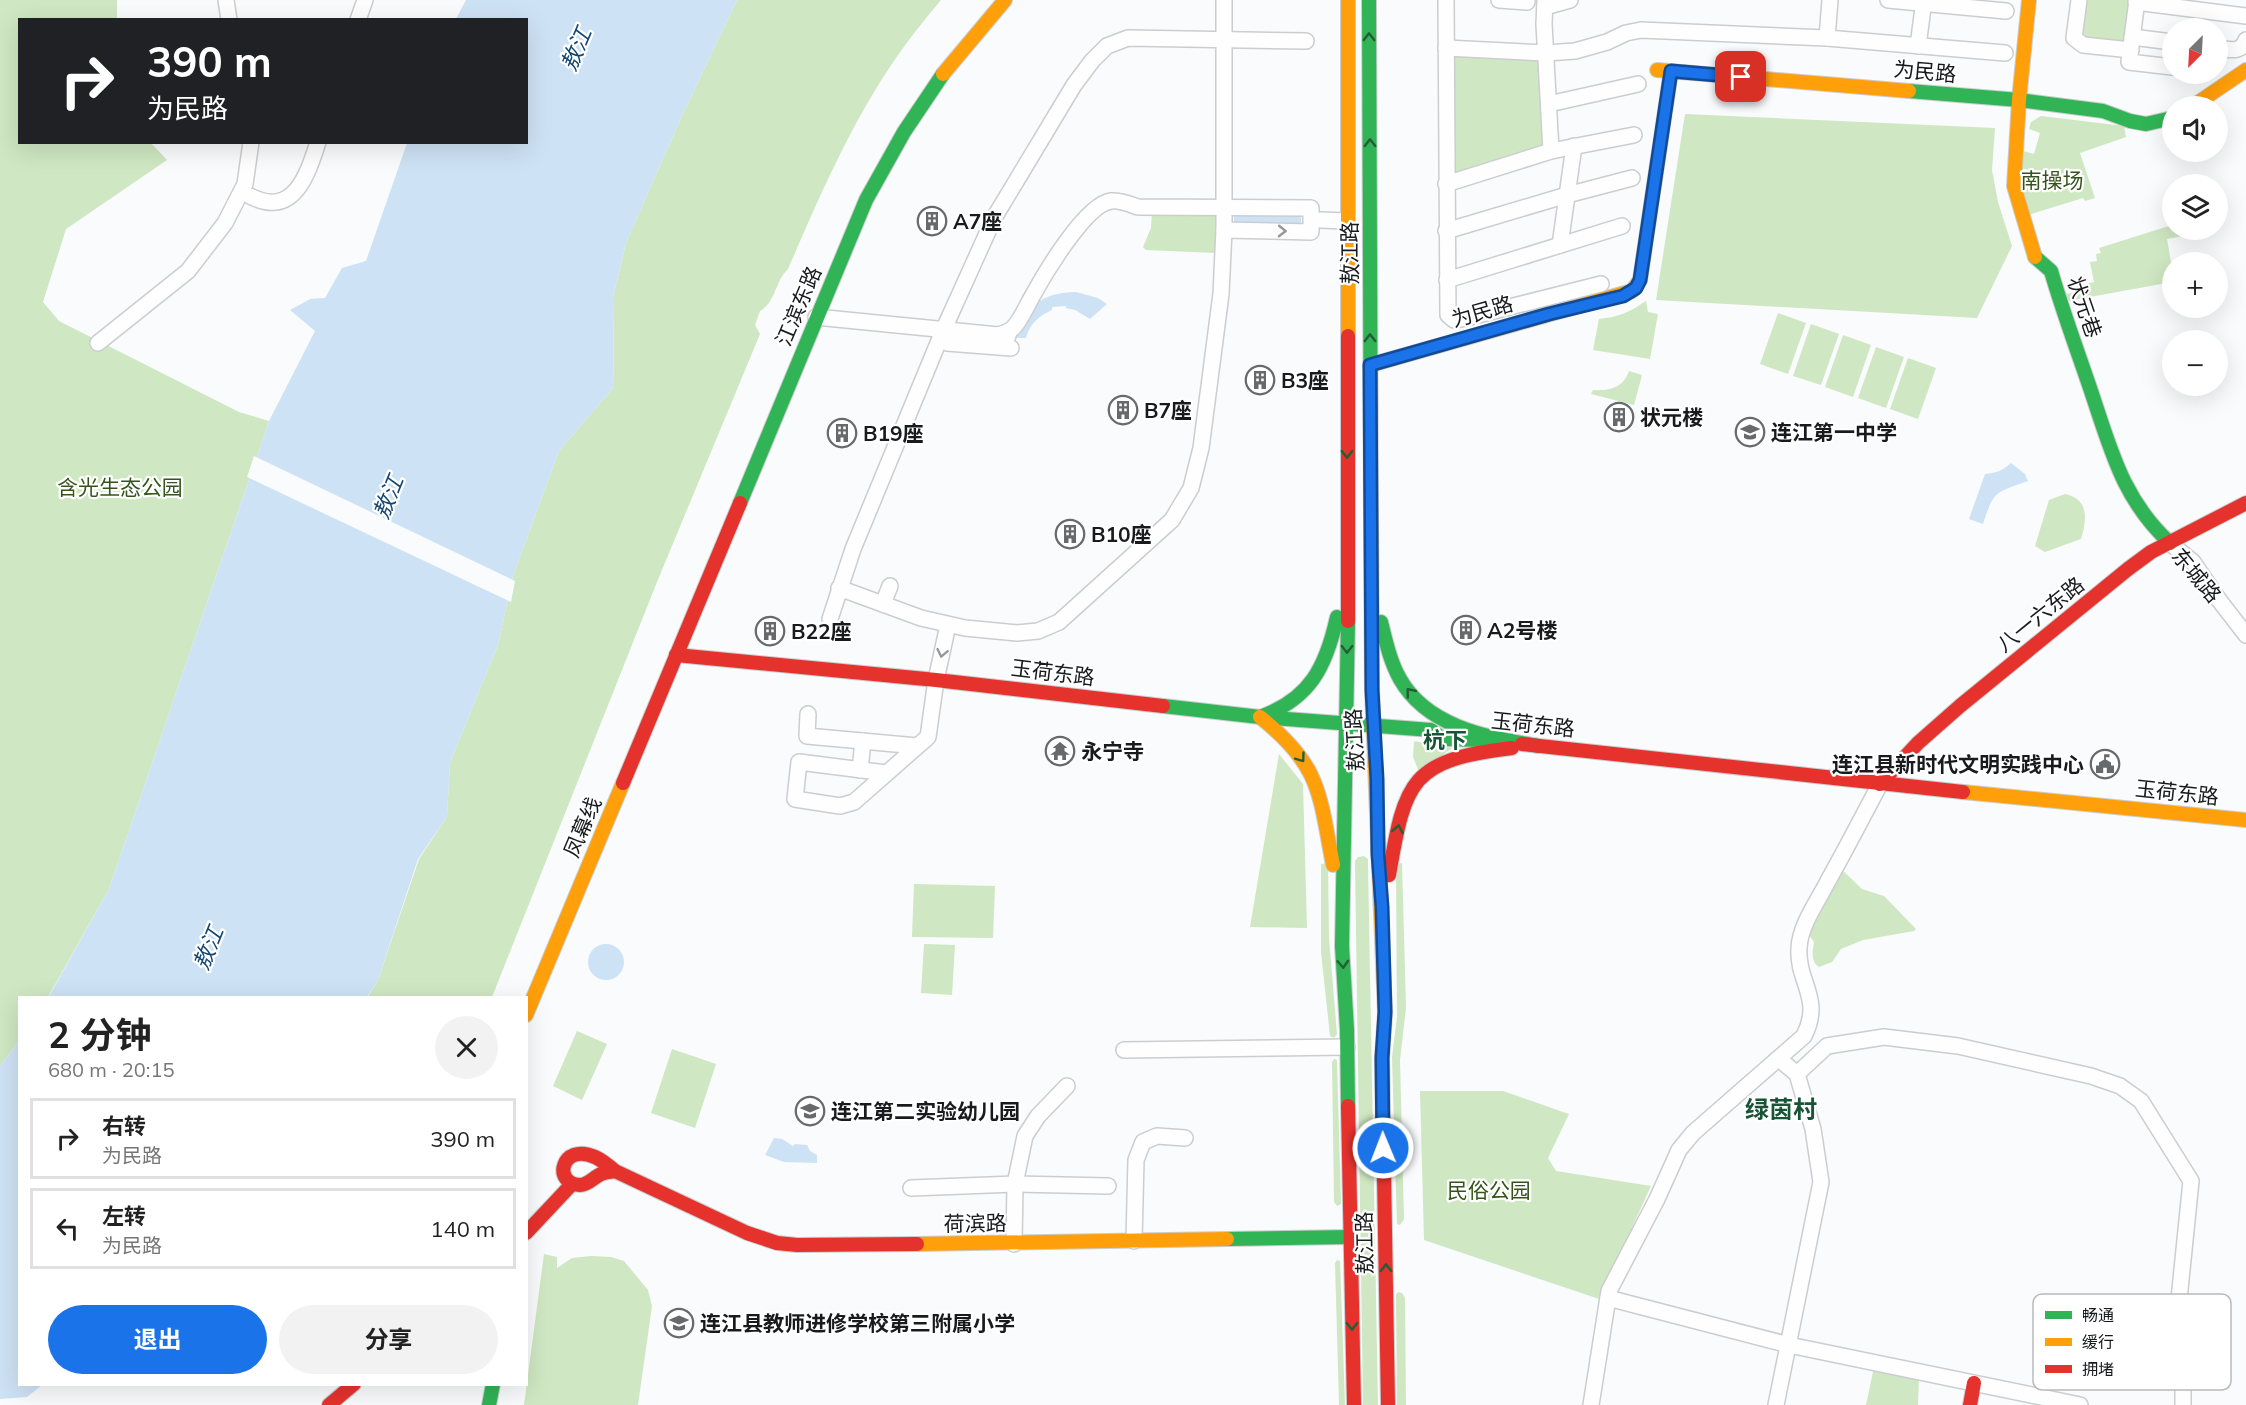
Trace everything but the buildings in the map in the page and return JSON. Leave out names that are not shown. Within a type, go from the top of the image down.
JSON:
[{"type":"main road","name":"江滨东路","points":[[676,655],[866,200],[929,95],[961,51],[1005,0]]},
{"type":"main road","name":"敖江路","points":[[1348,0],[1348,689],[1342,905],[1354,1405]]},
{"type":"main road","name":"敖江路","points":[[1369,0],[1372,690],[1385,1012],[1382,1058],[1388,1405]]},
{"type":"main road","name":"状元巷","points":[[2029,0],[2013,186],[2022,221],[2034,256],[2050,271],[2118,469],[2133,501],[2151,526],[2170,543]]},
{"type":"main road","name":"为民路","points":[[1370,365],[1549,314],[1623,296],[1636,288],[1640,280],[1664,70],[2019,100],[2103,111],[2141,124],[2162,121]]},
{"type":"main road","points":[[2208,96],[2246,70]]},
{"type":"main road","name":"八一六东路","points":[[1880,784],[1918,743],[1959,706],[2151,552],[2246,503]]},
{"type":"main road","points":[[2151,526],[2151,552]]},
{"type":"main road","points":[[1260,717],[1286,708],[1301,696],[1322,667],[1332,645],[1347,570]]},
{"type":"main road","points":[[1371,570],[1383,637],[1394,669],[1422,706],[1440,719],[1470,732],[1538,746]]},
{"type":"main road","name":"玉荷东路","points":[[676,655],[936,680],[1260,717],[1431,730],[1440,739],[1451,741],[1461,737],[1880,784],[2246,820]]},
{"type":"main road","name":"凤幕线","points":[[528,1010],[676,655]]},
{"type":"main road","points":[[1260,717],[1282,734],[1314,779],[1342,905]]},
{"type":"main road","points":[[1431,730],[1440,719]]},
{"type":"main road","points":[[1382,907],[1400,815],[1411,789],[1426,772],[1480,752],[1538,746]]},
{"type":"main road","points":[[1343,850],[1347,840],[1361,834],[1374,841],[1378,854]]},
{"type":"main road","name":"荷滨路","points":[[572,1184],[565,1177],[563,1167],[567,1157],[576,1152],[587,1154],[604,1162],[615,1172],[747,1233],[787,1244],[838,1246],[1014,1244],[1350,1237]]},
{"type":"main road","points":[[528,1231],[572,1184],[584,1185],[599,1175],[615,1172]]},
{"type":"main road","points":[[1970,1405],[1974,1383]]},
{"type":"main road","points":[[329,1405],[352,1386]]},
{"type":"main road","points":[[489,1405],[493,1386]]},
{"type":"street","points":[[226,0],[229,18]]},
{"type":"street","points":[[359,18],[365,0]]},
{"type":"street","points":[[839,588],[921,618],[948,625],[1017,633],[1038,631],[1059,622],[1172,520],[1191,488],[1201,448],[1221,294],[1224,230],[1224,0]]},
{"type":"street","points":[[1446,0],[1448,315],[1454,320],[1601,284]]},
{"type":"street","points":[[1499,0],[1527,2]]},
{"type":"street","points":[[1551,151],[1545,3],[1570,0]]},
{"type":"street","points":[[1827,38],[1830,0]]},
{"type":"street","points":[[1888,0],[2006,11]]},
{"type":"street","points":[[2079,0],[2074,38],[2083,45],[2162,42]]},
{"type":"street","points":[[2162,66],[2129,62],[2136,1],[2246,16]]},
{"type":"street","points":[[1918,46],[1924,2]]},
{"type":"street","points":[[1446,48],[1546,53],[1575,51],[1641,30],[1827,38],[2005,53]]},
{"type":"street","points":[[830,619],[853,549],[994,218],[1063,104],[1092,61],[1107,46],[1128,38],[1306,41]]},
{"type":"street","points":[[2228,49],[2241,48],[2246,40]]},
{"type":"street","points":[[1549,104],[1638,84]]},
{"type":"street","points":[[1446,184],[1551,151],[1634,135]]},
{"type":"street","points":[[98,343],[188,271],[225,223],[245,184],[251,144]]},
{"type":"street","points":[[250,196],[264,203],[281,201],[297,192],[311,164],[317,144]]},
{"type":"street","points":[[1560,245],[1574,146]]},
{"type":"street","points":[[1446,231],[1632,178]]},
{"type":"street","points":[[816,318],[943,339],[1007,340],[1007,332],[1014,327],[1076,228],[1091,212],[1109,201],[1124,202],[1138,207],[1311,208],[1314,220],[1311,232],[1224,230]]},
{"type":"street","points":[[1314,220],[1347,220]]},
{"type":"street","points":[[1447,280],[1622,226]]},
{"type":"street","points":[[932,379],[943,339]]},
{"type":"street","name":"东城路","points":[[2170,543],[2193,562],[2218,600],[2246,635]]},
{"type":"street","points":[[883,604],[890,586]]},
{"type":"street","points":[[885,773],[799,762],[795,800],[840,806],[854,802],[928,737],[936,680],[948,625]]},
{"type":"street","points":[[808,714],[807,736],[917,746]]},
{"type":"street","points":[[860,770],[863,741]]},
{"type":"street","points":[[1591,1405],[1609,1291],[1657,1199],[1679,1149],[1693,1133],[1804,1036],[1809,1026],[1812,1011],[1811,996],[1800,964],[1799,946],[1808,919],[1880,784]]},
{"type":"street","points":[[1797,1074],[1827,1046],[1884,1037],[1958,1046],[2091,1076],[2120,1086],[2142,1101],[2191,1181],[2179,1294]]},
{"type":"street","points":[[1124,1050],[1347,1047]]},
{"type":"street","points":[[1776,1405],[1821,1182],[1813,1129],[1797,1074],[1779,1059]]},
{"type":"street","points":[[1014,1244],[1015,1184],[1025,1136],[1038,1116],[1067,1086]]},
{"type":"street","points":[[1134,1241],[1136,1160],[1143,1142],[1157,1136],[1185,1138]]},
{"type":"street","points":[[911,1188],[1015,1184],[1108,1186]]},
{"type":"street","points":[[1608,1298],[1789,1345],[2080,1405]]},
{"type":"street","points":[[2182,1390],[2182,1405]]},
{"type":"green space","name":"含光生态公园","points":[[0,0],[117,0],[117,18],[18,18],[18,144],[152,144],[167,160],[66,229],[43,302],[59,321],[239,412],[269,421],[109,889],[49,996],[18,996],[18,1042],[0,1066]]},
{"type":"green space","points":[[737,0],[941,0],[881,80],[851,132],[788,269],[780,279],[769,302],[760,311],[755,325],[760,334],[657,582],[492,996],[368,996],[378,980],[419,859],[447,817],[450,763],[498,645],[513,576],[559,451],[614,387],[613,298],[626,243],[681,118]]},
{"type":"green space","points":[[2083,0],[2132,0],[2126,44],[2078,38]]},
{"type":"green space","points":[[1452,52],[1539,56],[1543,149],[1453,178]]},
{"type":"green space","points":[[1685,114],[1995,128],[1992,170],[1998,202],[2012,246],[1977,318],[1656,300]]},
{"type":"green space","name":"南操场","points":[[2041,116],[2124,126],[2126,137],[2080,153],[2095,198],[2085,201],[2083,198],[2028,215],[2020,179],[2027,179],[2027,169],[2020,169],[2023,151],[2034,154],[2040,133],[2029,129],[2031,122]]},
{"type":"green space","points":[[1216,211],[1216,253],[1146,250],[1143,247],[1151,228],[1152,212]]},
{"type":"green space","points":[[2162,228],[2162,240],[2167,240],[2169,252],[2162,252],[2162,284],[2068,301],[2066,294],[2082,291],[2081,285],[2094,282],[2090,262],[2097,261],[2096,254],[2101,253],[2099,248]]},
{"type":"green space","points":[[1646,301],[1648,312],[1658,314],[1650,359],[1593,350],[1599,319],[1624,313]]},
{"type":"green space","points":[[1778,313],[1806,323],[1788,374],[1760,364]]},
{"type":"green space","points":[[1811,324],[1839,334],[1821,385],[1793,376]]},
{"type":"green space","points":[[1843,335],[1871,345],[1853,397],[1825,387]]},
{"type":"green space","points":[[1876,347],[1904,357],[1886,408],[1858,398]]},
{"type":"green space","points":[[1908,358],[1936,368],[1918,419],[1890,409]]},
{"type":"green space","points":[[1629,371],[1642,375],[1634,405],[1591,394],[1593,390],[1605,390],[1619,385]]},
{"type":"green space","points":[[2065,494],[2078,500],[2082,505],[2085,517],[2081,539],[2045,552],[2035,546],[2049,500]]},
{"type":"green space","points":[[1414,741],[1452,748],[1419,772],[1413,757]]},
{"type":"green space","points":[[1279,754],[1303,784],[1307,928],[1250,927]]},
{"type":"green space","points":[[1364,856],[1368,859],[1378,1405],[1363,1405],[1355,861],[1358,857]]},
{"type":"green space","points":[[1328,863],[1329,938],[1337,1034],[1334,1038],[1330,1036],[1321,952],[1321,864]]},
{"type":"green space","points":[[1402,863],[1406,1008],[1400,1060],[1404,1219],[1400,1225],[1397,1224],[1392,1057],[1397,1017],[1396,864]]},
{"type":"green space","points":[[1842,870],[1862,889],[1884,896],[1916,929],[1863,940],[1841,949],[1832,962],[1819,967],[1813,959],[1814,942],[1809,935],[1808,927],[1821,910],[1822,900]]},
{"type":"green space","points":[[914,884],[995,886],[993,938],[912,937]]},
{"type":"green space","points":[[924,944],[955,945],[952,995],[921,993]]},
{"type":"green space","points":[[577,1031],[607,1044],[582,1100],[553,1086]]},
{"type":"green space","points":[[672,1049],[716,1064],[695,1128],[651,1113]]},
{"type":"green space","points":[[1334,1059],[1337,1060],[1341,1204],[1337,1206],[1334,1202],[1332,1062]]},
{"type":"green space","name":"民俗公园","points":[[1420,1091],[1503,1091],[1569,1114],[1548,1158],[1556,1171],[1651,1186],[1599,1299],[1424,1240]]},
{"type":"green space","points":[[544,1254],[557,1257],[557,1268],[572,1258],[591,1256],[611,1257],[624,1261],[648,1290],[652,1306],[638,1405],[524,1405]]},
{"type":"green space","points":[[1337,1260],[1340,1261],[1345,1405],[1339,1405],[1335,1263]]},
{"type":"green space","points":[[1398,1292],[1402,1293],[1405,1298],[1406,1405],[1397,1405],[1396,1295]]},
{"type":"green space","points":[[1874,1367],[1919,1377],[1918,1405],[1866,1405]]},
{"type":"water","name":"敖江","points":[[466,0],[737,0],[681,118],[626,243],[613,298],[614,387],[559,451],[513,576],[498,645],[450,763],[447,817],[418,859],[378,980],[368,996],[49,996],[109,889],[269,421],[315,331],[290,310],[310,299],[325,298],[342,268],[366,261],[407,144],[528,144],[528,18],[457,18]]},
{"type":"water","points":[[1234,213],[1301,214],[1301,226],[1234,224]]},
{"type":"water","points":[[1076,292],[1098,298],[1107,304],[1090,319],[1066,306],[1052,307],[1052,310],[1033,324],[1026,338],[1015,338],[1023,320],[1039,302],[1051,295]]},
{"type":"water","points":[[2011,463],[2025,474],[2028,481],[1997,494],[1983,524],[1969,519],[1985,474],[1999,471]]},
{"type":"water","points":[[606,944],[619,949],[624,962],[619,975],[606,980],[593,975],[588,962],[593,949]]},
{"type":"water","points":[[18,1042],[18,1386],[41,1386],[27,1397],[0,1399],[0,1066]]},
{"type":"water","points":[[774,1138],[782,1139],[793,1146],[795,1144],[807,1145],[810,1151],[817,1155],[817,1163],[784,1162],[765,1155]]},
{"type":"pier","points":[[254,456],[515,581],[511,602],[247,477]]},
{"type":"traffic: fast","points":[[1369,0],[1371,518]]},
{"type":"traffic: fast","points":[[740,503],[866,200],[904,132],[943,74]]},
{"type":"traffic: fast","points":[[1909,91],[2019,100],[2103,111],[2146,124],[2162,120]]},
{"type":"traffic: fast","points":[[2035,257],[2051,271],[2119,470],[2140,508],[2153,526],[2170,543]]},
{"type":"traffic: fast","points":[[1260,717],[1292,701],[1313,679],[1327,651],[1337,617]]},
{"type":"traffic: fast","points":[[1348,621],[1342,946],[1347,1030],[1348,1106]]},
{"type":"traffic: fast","points":[[1381,622],[1391,658],[1400,679],[1412,696],[1426,709],[1461,728],[1499,739],[1538,746]]},
{"type":"traffic: fast","points":[[1163,706],[1260,717],[1431,730],[1443,739],[1485,740]]},
{"type":"traffic: fast","points":[[1227,1239],[1350,1237]]},
{"type":"traffic: fast","points":[[489,1405],[493,1386]]},
{"type":"traffic: slow","points":[[943,74],[1005,0]]},
{"type":"traffic: slow","points":[[1348,0],[1348,336]]},
{"type":"traffic: slow","points":[[2029,0],[2019,100],[2014,186],[2035,257]]},
{"type":"traffic: slow","points":[[1657,70],[1909,91]]},
{"type":"traffic: slow","points":[[2208,96],[2246,70]]},
{"type":"traffic: slow","points":[[1370,365],[1632,291],[1640,280],[1652,199]]},
{"type":"traffic: slow","points":[[1371,518],[1372,690],[1385,1013]]},
{"type":"traffic: slow","points":[[1260,717],[1295,751],[1314,782],[1320,799],[1333,865]]},
{"type":"traffic: slow","points":[[528,1010],[623,783]]},
{"type":"traffic: slow","points":[[1963,792],[2246,820]]},
{"type":"traffic: slow","points":[[917,1244],[1227,1239]]},
{"type":"traffic: jam","points":[[1652,199],[1671,71]]},
{"type":"traffic: jam","points":[[1348,336],[1348,621]]},
{"type":"traffic: jam","points":[[623,783],[740,503]]},
{"type":"traffic: jam","points":[[1880,784],[1918,743],[1960,706],[2128,569],[2151,552],[2246,503]]},
{"type":"traffic: jam","points":[[676,655],[936,680],[1163,706]]},
{"type":"traffic: jam","points":[[1522,744],[1963,792]]},
{"type":"traffic: jam","points":[[1389,875],[1401,817],[1408,796],[1419,780],[1433,768],[1452,760],[1512,748]]},
{"type":"traffic: jam","points":[[1385,1013],[1382,1058],[1388,1405]]},
{"type":"traffic: jam","points":[[1348,1106],[1354,1405]]},
{"type":"traffic: jam","points":[[615,1171],[603,1173],[586,1184],[580,1185],[571,1183],[563,1172],[564,1165],[574,1155],[583,1154],[595,1157],[615,1171],[747,1233],[777,1243],[797,1245],[917,1244]]},
{"type":"traffic: jam","points":[[528,1231],[572,1184]]},
{"type":"traffic: jam","points":[[1970,1405],[1974,1383]]},
{"type":"traffic: jam","points":[[329,1405],[352,1386]]},
{"type":"place","name":"A7座","points":[[932,221]]},
{"type":"place","name":"B3座","points":[[1260,380]]},
{"type":"place","name":"B7座","points":[[1123,410]]},
{"type":"place","name":"状元楼","points":[[1619,417]]},
{"type":"place","name":"连江第一中学","points":[[1750,432]]},
{"type":"place","name":"B19座","points":[[842,433]]},
{"type":"place","name":"B10座","points":[[1070,534]]},
{"type":"place","name":"A2号楼","points":[[1466,630]]},
{"type":"place","name":"B22座","points":[[770,631]]},
{"type":"place","name":"永宁寺","points":[[1060,751]]},
{"type":"place","name":"连江县新时代文明实践中心","points":[[2105,764]]},
{"type":"place","name":"连江第二实验幼儿园","points":[[810,1111]]},
{"type":"place","name":"连江县教师进修学校第三附属小学","points":[[679,1323]]},
{"type":"district","name":"杭下","points":[[1445,740]]},
{"type":"district","name":"绿茵村","points":[[1781,1109]]},
{"type":"route","points":[[1383,1148],[1382,1058],[1385,1012],[1372,690],[1370,365],[1549,314],[1623,296],[1636,288],[1640,280],[1671,71],[1741,77]]}]
